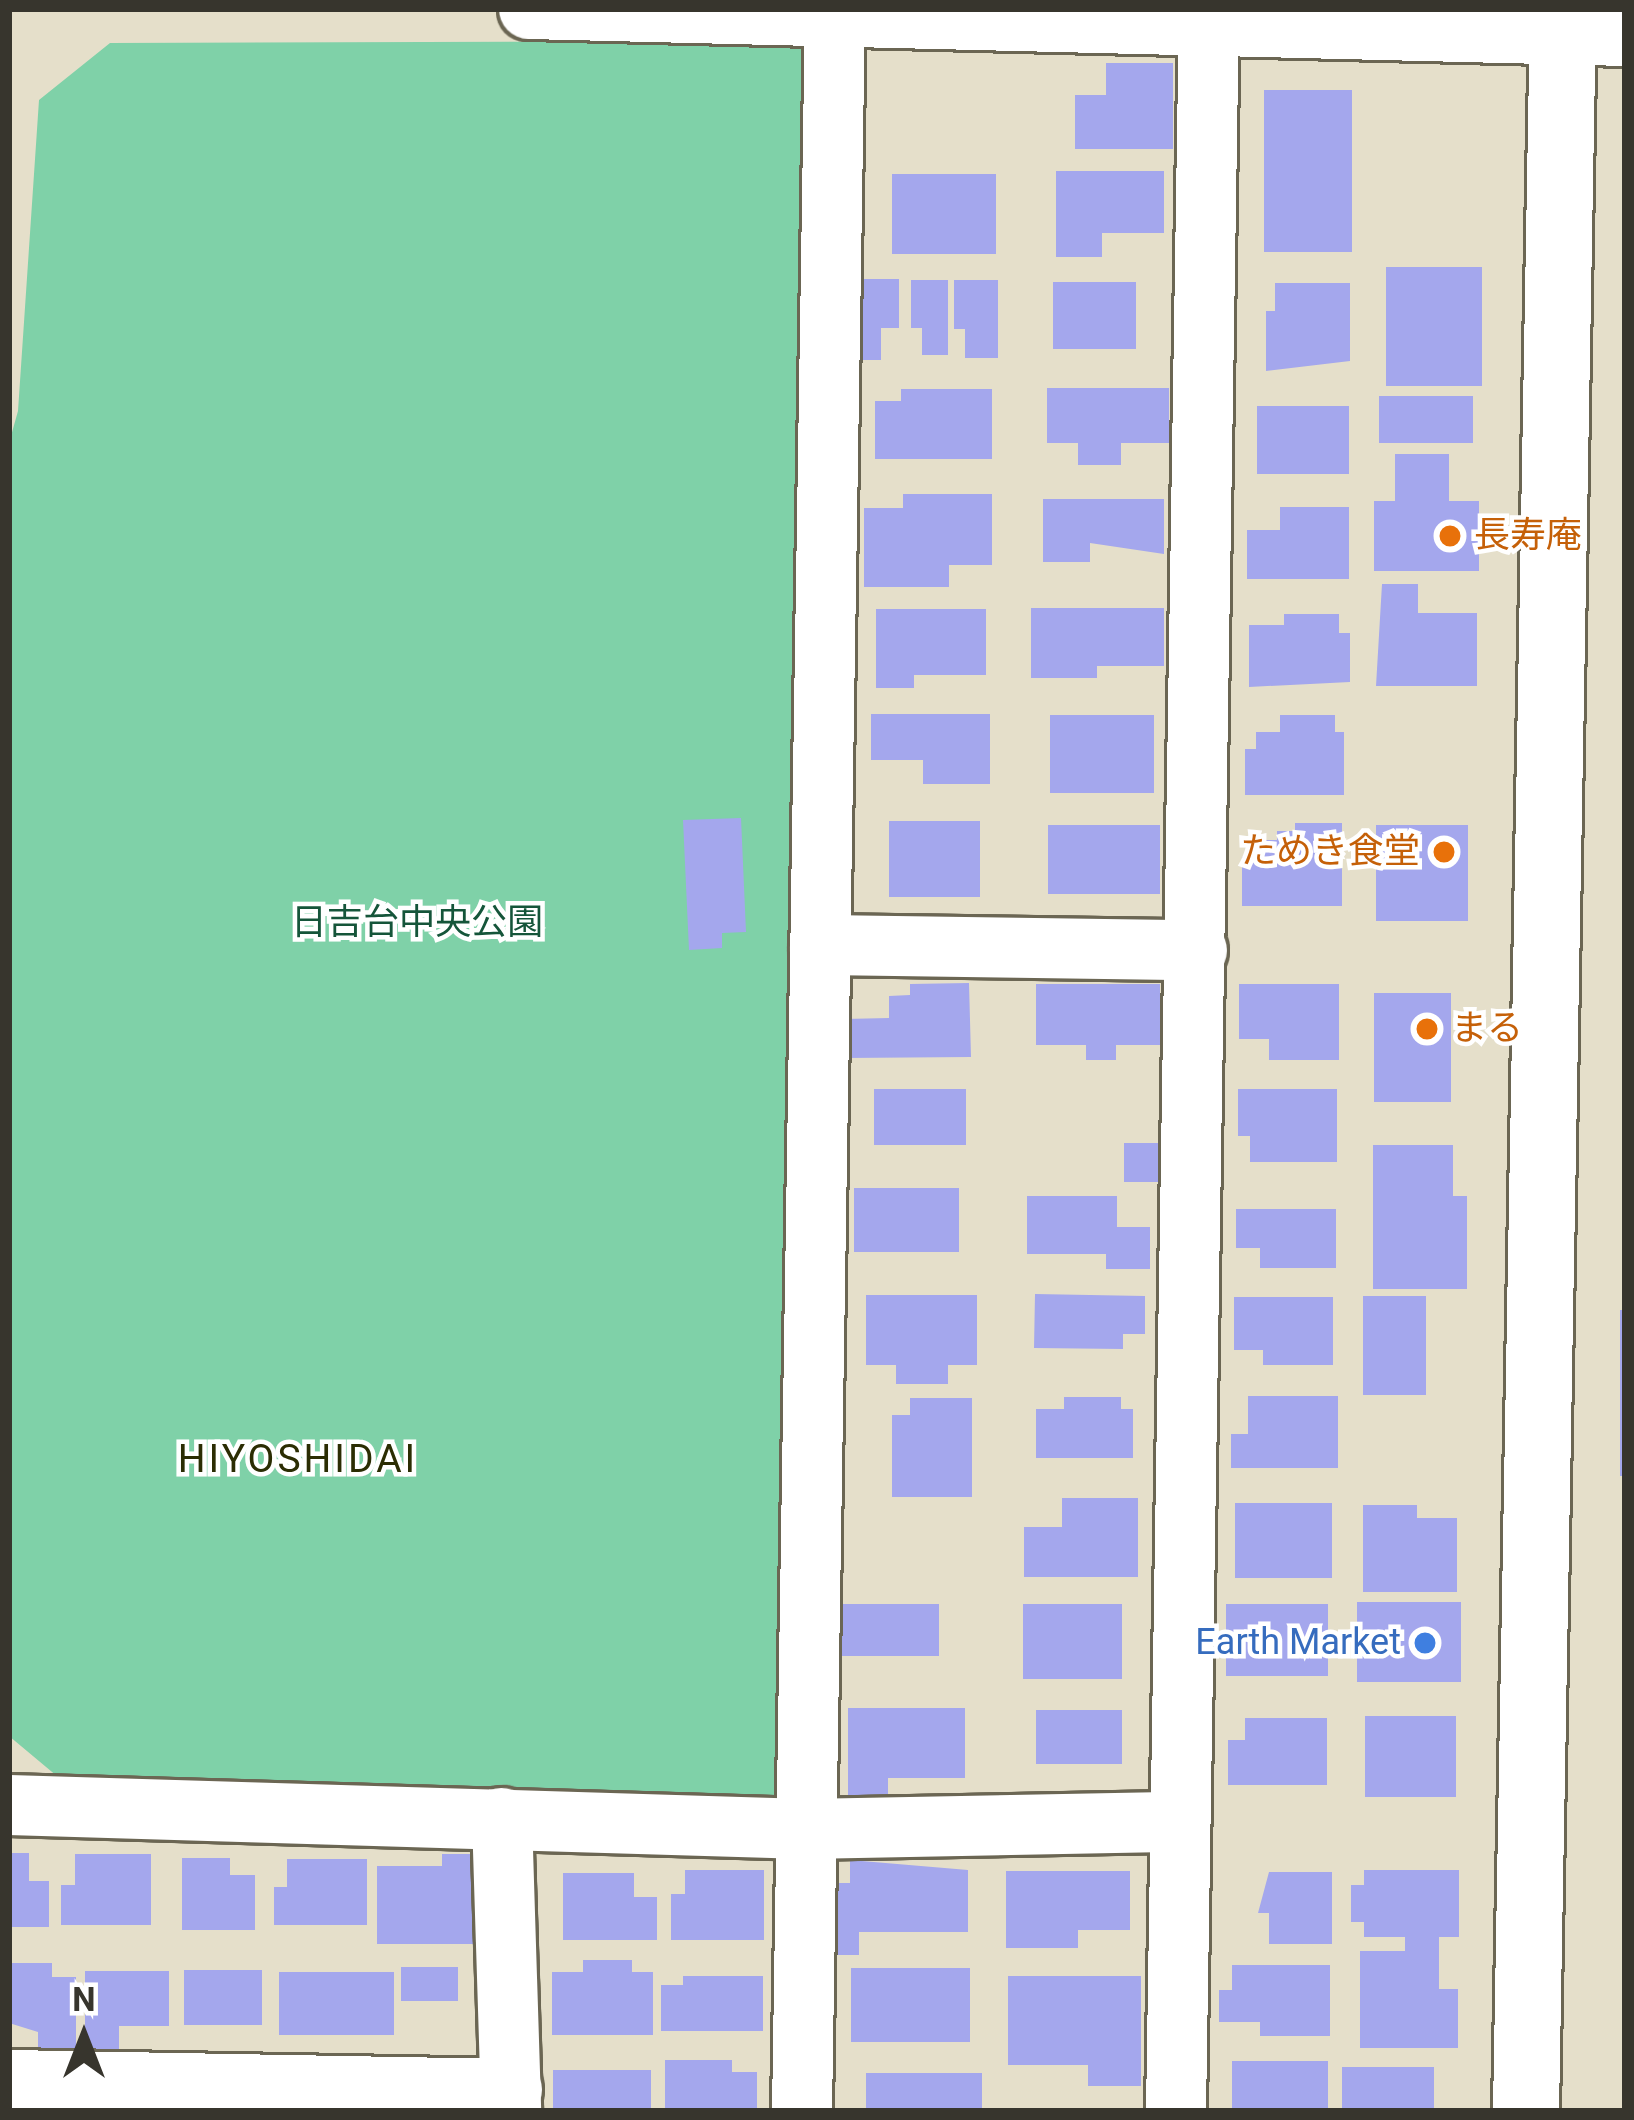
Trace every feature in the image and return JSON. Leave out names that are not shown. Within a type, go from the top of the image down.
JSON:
[{"type":"street","points":[[529,9],[1209,15],[1583,27],[1526,2111]]},
{"type":"street","points":[[802,2111],[835,14]]},
{"type":"street","points":[[1176,2111],[1209,15]]},
{"type":"street","points":[[820,945],[1197,950]]},
{"type":"street","points":[[9,1805],[806,1829],[1180,1822]]},
{"type":"street","points":[[9,2080],[512,2100],[502,1818]]},
{"type":"green space","name":"日吉台中央公園","points":[[803,41],[824,62],[787,1805],[76,1792],[9,1736],[9,443],[18,411],[39,100],[110,43]]},
{"type":"building","points":[[1106,63],[1173,63],[1173,149],[1075,149],[1075,95],[1106,95]]},
{"type":"building","points":[[1264,90],[1352,90],[1352,252],[1264,252]]},
{"type":"building","points":[[1056,171],[1164,171],[1164,233],[1102,233],[1102,257],[1056,257]]},
{"type":"building","points":[[892,174],[996,174],[996,254],[892,254]]},
{"type":"building","points":[[1386,267],[1482,267],[1482,386],[1386,386]]},
{"type":"building","points":[[859,279],[899,279],[899,328],[881,328],[881,360],[859,360]]},
{"type":"building","points":[[911,280],[948,280],[948,355],[922,355],[922,328],[911,328]]},
{"type":"building","points":[[954,280],[998,280],[998,358],[965,358],[965,329],[954,329]]},
{"type":"building","points":[[1053,282],[1136,282],[1136,349],[1053,349]]},
{"type":"building","points":[[1275,283],[1350,283],[1350,361],[1266,371],[1266,311],[1275,311]]},
{"type":"building","points":[[1047,388],[1169,388],[1169,443],[1121,443],[1121,465],[1078,465],[1078,443],[1047,443]]},
{"type":"building","points":[[901,389],[992,389],[992,459],[875,459],[875,401],[901,401]]},
{"type":"building","points":[[1379,396],[1473,396],[1473,443],[1379,443]]},
{"type":"building","points":[[1257,406],[1349,406],[1349,474],[1257,474]]},
{"type":"building","points":[[1395,454],[1449,454],[1449,501],[1479,501],[1479,571],[1374,571],[1374,501],[1395,501]]},
{"type":"building","points":[[903,494],[992,494],[992,565],[949,565],[949,587],[864,587],[864,508],[903,508]]},
{"type":"building","points":[[1043,499],[1164,499],[1164,554],[1090,543],[1090,562],[1043,562]]},
{"type":"building","points":[[1280,507],[1349,507],[1349,579],[1247,579],[1247,530],[1280,530]]},
{"type":"building","points":[[1382,584],[1418,584],[1418,613],[1477,613],[1477,686],[1376,686]]},
{"type":"building","points":[[1031,608],[1164,608],[1164,666],[1097,666],[1097,678],[1031,678]]},
{"type":"building","points":[[876,609],[986,609],[986,675],[914,675],[914,688],[876,688]]},
{"type":"building","points":[[1284,614],[1339,614],[1339,633],[1350,633],[1350,682],[1249,687],[1249,625],[1284,625]]},
{"type":"building","points":[[871,714],[990,714],[990,784],[923,784],[923,760],[871,760]]},
{"type":"building","points":[[1050,715],[1154,715],[1154,793],[1050,793]]},
{"type":"building","points":[[1280,715],[1335,715],[1335,732],[1344,732],[1344,795],[1245,795],[1245,749],[1256,749],[1256,732],[1280,732]]},
{"type":"building","points":[[741,818],[746,932],[722,933],[722,948],[689,950],[683,820]]},
{"type":"building","points":[[889,821],[980,821],[980,897],[889,897]]},
{"type":"building","points":[[1295,823],[1342,823],[1342,906],[1242,906],[1242,857],[1260,857],[1260,840],[1277,840],[1277,831],[1295,831]]},
{"type":"building","points":[[1048,825],[1160,825],[1160,894],[1048,894]]},
{"type":"building","points":[[1376,825],[1468,825],[1468,921],[1376,921]]},
{"type":"building","points":[[969,983],[971,1057],[845,1058],[844,1019],[889,1018],[889,996],[910,995],[910,984]]},
{"type":"building","points":[[1036,984],[1160,984],[1160,1045],[1116,1045],[1116,1060],[1086,1060],[1086,1045],[1036,1045]]},
{"type":"building","points":[[1239,984],[1339,984],[1339,1060],[1269,1060],[1269,1039],[1239,1039]]},
{"type":"building","points":[[1374,993],[1451,993],[1451,1102],[1374,1102]]},
{"type":"building","points":[[874,1089],[966,1089],[966,1145],[874,1145]]},
{"type":"building","points":[[1238,1089],[1337,1089],[1337,1162],[1250,1162],[1250,1136],[1238,1136]]},
{"type":"building","points":[[1124,1143],[1160,1143],[1160,1182],[1124,1182]]},
{"type":"building","points":[[1373,1145],[1453,1145],[1453,1196],[1467,1196],[1467,1289],[1373,1289]]},
{"type":"building","points":[[854,1188],[959,1188],[959,1252],[854,1252]]},
{"type":"building","points":[[1027,1196],[1117,1196],[1117,1227],[1150,1227],[1150,1269],[1106,1269],[1106,1254],[1027,1254]]},
{"type":"building","points":[[1236,1209],[1336,1209],[1336,1268],[1260,1268],[1260,1248],[1236,1248]]},
{"type":"building","points":[[1035,1294],[1145,1296],[1145,1334],[1123,1334],[1123,1349],[1034,1348]]},
{"type":"building","points":[[866,1295],[977,1295],[977,1365],[948,1365],[948,1384],[896,1384],[896,1365],[866,1365]]},
{"type":"building","points":[[1363,1296],[1426,1296],[1426,1395],[1363,1395]]},
{"type":"building","points":[[1234,1297],[1333,1297],[1333,1365],[1263,1365],[1263,1350],[1234,1350]]},
{"type":"building","points":[[1620,1310],[1625,1310],[1625,1476],[1620,1476]]},
{"type":"building","points":[[1248,1396],[1338,1396],[1338,1468],[1231,1468],[1231,1434],[1248,1434]]},
{"type":"building","points":[[1064,1397],[1121,1397],[1121,1409],[1133,1409],[1133,1458],[1036,1458],[1036,1409],[1064,1409]]},
{"type":"building","points":[[910,1398],[972,1398],[972,1497],[892,1497],[892,1415],[910,1415]]},
{"type":"building","points":[[1062,1498],[1138,1498],[1138,1577],[1024,1577],[1024,1527],[1062,1527]]},
{"type":"building","points":[[1235,1503],[1332,1503],[1332,1578],[1235,1578]]},
{"type":"building","points":[[1363,1505],[1417,1505],[1417,1518],[1457,1518],[1457,1592],[1363,1592]]},
{"type":"building","points":[[1357,1602],[1461,1602],[1461,1682],[1357,1682]]},
{"type":"building","points":[[840,1604],[939,1604],[939,1656],[840,1656]]},
{"type":"building","points":[[1023,1604],[1122,1604],[1122,1679],[1023,1679]]},
{"type":"building","points":[[1226,1604],[1328,1604],[1328,1676],[1226,1676]]},
{"type":"building","points":[[848,1708],[965,1708],[965,1778],[888,1778],[888,1798],[848,1798]]},
{"type":"building","points":[[1036,1710],[1122,1710],[1122,1764],[1036,1764]]},
{"type":"building","points":[[1365,1716],[1456,1716],[1456,1797],[1365,1797]]},
{"type":"building","points":[[1245,1718],[1327,1718],[1327,1785],[1228,1785],[1228,1740],[1245,1740]]},
{"type":"building","points":[[9,1853],[29,1853],[29,1881],[49,1881],[49,1927],[9,1927]]},
{"type":"building","points":[[75,1854],[151,1854],[151,1925],[61,1925],[61,1885],[75,1885]]},
{"type":"building","points":[[442,1854],[473,1854],[473,1944],[377,1944],[377,1866],[442,1866]]},
{"type":"building","points":[[182,1858],[230,1858],[230,1875],[255,1875],[255,1930],[182,1930]]},
{"type":"building","points":[[287,1859],[367,1859],[367,1925],[274,1925],[274,1887],[287,1887]]},
{"type":"building","points":[[850,1860],[968,1870],[968,1932],[859,1932],[859,1955],[831,1955],[831,1883],[850,1883]]},
{"type":"building","points":[[685,1870],[764,1870],[764,1940],[671,1940],[671,1894],[685,1894]]},
{"type":"building","points":[[1364,1870],[1459,1870],[1459,1937],[1439,1937],[1439,1989],[1458,1989],[1458,2048],[1360,2048],[1360,1951],[1405,1951],[1405,1937],[1364,1937],[1364,1922],[1351,1922],[1351,1885],[1364,1885]]},
{"type":"building","points":[[1006,1871],[1130,1871],[1130,1930],[1078,1930],[1078,1948],[1006,1948]]},
{"type":"building","points":[[1269,1872],[1332,1872],[1332,1944],[1269,1944],[1269,1913],[1258,1913]]},
{"type":"building","points":[[563,1873],[634,1873],[634,1897],[657,1897],[657,1940],[563,1940]]},
{"type":"building","points":[[583,1960],[632,1960],[632,1972],[653,1972],[653,2035],[552,2035],[552,1972],[583,1972]]},
{"type":"building","points":[[9,1963],[52,1963],[52,1977],[76,1977],[76,2048],[38,2048],[38,2032],[9,2023]]},
{"type":"building","points":[[1232,1965],[1330,1965],[1330,2036],[1260,2036],[1260,2022],[1219,2022],[1219,1990],[1232,1990]]},
{"type":"building","points":[[401,1967],[458,1967],[458,2001],[401,2001]]},
{"type":"building","points":[[851,1968],[970,1968],[970,2042],[851,2042]]},
{"type":"building","points":[[184,1970],[262,1970],[262,2025],[184,2025]]},
{"type":"building","points":[[85,1971],[169,1971],[169,2026],[119,2026],[119,2054],[85,2054]]},
{"type":"building","points":[[279,1972],[394,1972],[394,2035],[279,2035]]},
{"type":"building","points":[[683,1976],[763,1976],[763,2031],[661,2031],[661,1985],[683,1985]]},
{"type":"building","points":[[1008,1976],[1141,1976],[1141,2086],[1088,2086],[1088,2065],[1008,2065]]},
{"type":"building","points":[[665,2060],[732,2060],[732,2072],[757,2072],[757,2111],[665,2111]]},
{"type":"building","points":[[1232,2061],[1328,2061],[1328,2111],[1232,2111]]},
{"type":"building","points":[[1342,2067],[1434,2067],[1434,2111],[1342,2111]]},
{"type":"building","points":[[553,2070],[651,2070],[651,2111],[553,2111]]},
{"type":"building","points":[[866,2073],[982,2073],[982,2111],[866,2111]]},
{"type":"place","name":"長寿庵","points":[[1450,536]]},
{"type":"place","name":"ためき食堂","points":[[1444,852]]},
{"type":"place","name":"まる","points":[[1427,1029]]},
{"type":"place","name":"Earth Market","points":[[1425,1643]]},
{"type":"district","name":"HIYOSHIDAI","points":[[298,1459]]}]
